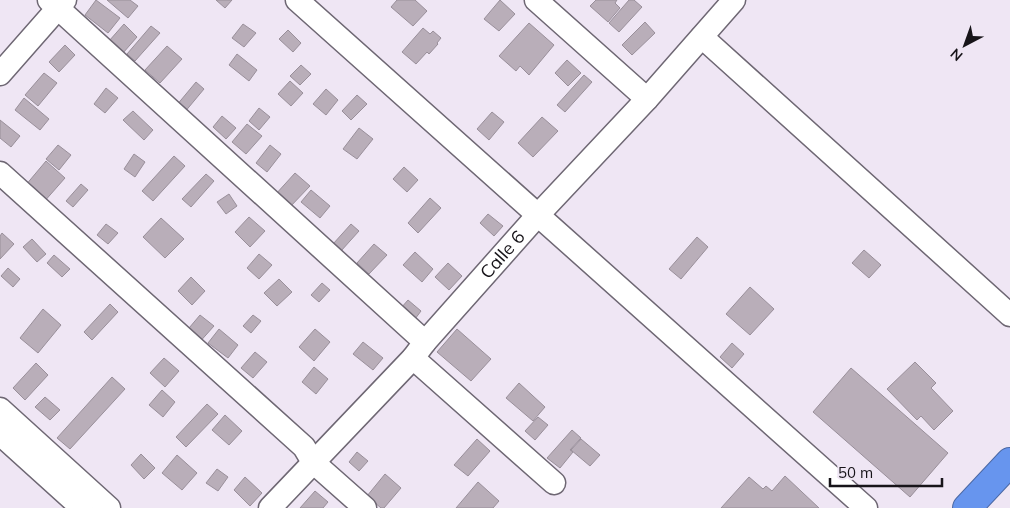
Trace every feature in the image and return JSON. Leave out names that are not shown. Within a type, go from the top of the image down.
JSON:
[{"type":"highway","points":[[968,508],[1010,462]]},
{"type":"street","points":[[297,0],[866,508]]},
{"type":"street","points":[[536,0],[647,99]]},
{"type":"street","name":"Calle 6","points":[[270,508],[419,350],[537,216],[647,99],[734,0]]},
{"type":"street","points":[[0,74],[58,3],[419,350],[554,483]]},
{"type":"street","points":[[702,37],[1010,315]]},
{"type":"street","points":[[0,173],[304,447],[313,462],[365,508]]},
{"type":"street","points":[[0,410],[109,508]]},
{"type":"street","points":[[0,434],[82,508]]},
{"type":"building","points":[[96,0],[120,18],[108,33],[85,15]]},
{"type":"building","points":[[107,0],[130,0],[138,6],[128,18]]},
{"type":"building","points":[[216,0],[232,0],[225,8]]},
{"type":"building","points":[[397,0],[415,0],[427,11],[413,26],[391,7]]},
{"type":"building","points":[[500,0],[515,14],[499,31],[484,19]]},
{"type":"building","points":[[596,0],[617,0],[615,3],[620,8],[608,22],[590,6]]},
{"type":"building","points":[[629,0],[634,0],[642,7],[619,32],[609,23]]},
{"type":"building","points":[[645,22],[655,33],[632,55],[622,45]]},
{"type":"building","points":[[529,23],[554,45],[529,75],[520,66],[516,71],[499,56]]},
{"type":"building","points":[[124,24],[137,37],[123,53],[109,41]]},
{"type":"building","points":[[243,24],[256,33],[244,47],[232,38]]},
{"type":"building","points":[[151,26],[160,33],[135,61],[127,54]]},
{"type":"building","points":[[423,28],[430,34],[433,31],[441,38],[429,54],[427,52],[416,64],[402,52]]},
{"type":"building","points":[[288,30],[301,43],[293,52],[279,39]]},
{"type":"building","points":[[65,45],[75,55],[59,72],[49,62]]},
{"type":"building","points":[[167,46],[182,59],[160,83],[145,70]]},
{"type":"building","points":[[237,54],[257,70],[249,81],[229,65]]},
{"type":"building","points":[[567,60],[581,73],[568,86],[555,73]]},
{"type":"building","points":[[301,65],[311,74],[300,85],[290,76]]},
{"type":"building","points":[[44,73],[57,83],[38,106],[25,95]]},
{"type":"building","points":[[584,75],[592,82],[565,112],[557,105]]},
{"type":"building","points":[[290,81],[303,93],[291,106],[278,94]]},
{"type":"building","points":[[196,82],[204,89],[184,113],[176,106]]},
{"type":"building","points":[[106,88],[118,98],[105,113],[94,104]]},
{"type":"building","points":[[326,89],[338,100],[326,115],[313,104]]},
{"type":"building","points":[[357,95],[367,104],[351,120],[342,111]]},
{"type":"building","points":[[24,98],[49,119],[40,130],[15,110]]},
{"type":"building","points":[[259,108],[270,117],[259,130],[249,121]]},
{"type":"building","points":[[133,111],[153,130],[144,140],[123,120]]},
{"type":"building","points":[[492,112],[504,122],[489,140],[477,129]]},
{"type":"building","points":[[222,116],[236,128],[226,139],[213,127]]},
{"type":"building","points":[[542,117],[558,131],[533,157],[518,143]]},
{"type":"building","points":[[0,120],[20,136],[11,147],[0,138]]},
{"type":"building","points":[[247,124],[262,136],[246,154],[232,142]]},
{"type":"building","points":[[359,128],[373,139],[357,159],[343,149]]},
{"type":"building","points":[[58,145],[71,155],[59,170],[46,159]]},
{"type":"building","points":[[270,145],[281,154],[267,172],[256,163]]},
{"type":"building","points":[[134,154],[145,162],[135,177],[124,169]]},
{"type":"building","points":[[174,156],[185,166],[153,201],[142,191]]},
{"type":"building","points":[[46,161],[65,178],[43,203],[25,186]]},
{"type":"building","points":[[404,167],[418,180],[407,192],[393,179]]},
{"type":"building","points":[[295,173],[310,186],[289,208],[275,195]]},
{"type":"building","points":[[206,174],[214,181],[191,207],[182,199]]},
{"type":"building","points":[[81,184],[88,190],[73,207],[66,201]]},
{"type":"building","points":[[311,190],[330,206],[320,218],[301,202]]},
{"type":"building","points":[[229,194],[237,206],[226,214],[217,202]]},
{"type":"building","points":[[430,198],[441,208],[418,233],[408,223]]},
{"type":"building","points":[[488,214],[503,226],[494,236],[480,223]]},
{"type":"building","points":[[249,217],[265,231],[250,247],[235,232]]},
{"type":"building","points":[[161,218],[184,239],[165,258],[143,237]]},
{"type":"building","points":[[106,224],[118,233],[108,244],[97,235]]},
{"type":"building","points":[[351,224],[359,231],[341,251],[333,244]]},
{"type":"building","points":[[2,233],[14,244],[0,259],[0,236]]},
{"type":"building","points":[[697,237],[708,247],[681,279],[669,269]]},
{"type":"building","points":[[32,239],[46,254],[37,262],[23,247]]},
{"type":"building","points":[[374,244],[387,255],[369,274],[357,263]]},
{"type":"building","points":[[864,250],[881,265],[869,278],[852,263]]},
{"type":"building","points":[[415,252],[433,269],[422,282],[403,265]]},
{"type":"building","points":[[259,254],[272,265],[259,279],[247,268]]},
{"type":"building","points":[[54,255],[70,269],[62,277],[47,263]]},
{"type":"building","points":[[448,263],[462,276],[449,290],[435,277]]},
{"type":"building","points":[[8,268],[20,279],[13,287],[1,276]]},
{"type":"building","points":[[191,277],[205,291],[192,305],[178,291]]},
{"type":"building","points":[[279,279],[292,292],[277,306],[264,293]]},
{"type":"building","points":[[322,283],[330,290],[319,302],[311,295]]},
{"type":"building","points":[[750,287],[774,309],[750,335],[726,314]]},
{"type":"building","points":[[408,300],[421,311],[415,319],[401,308]]},
{"type":"building","points":[[110,304],[118,312],[92,340],[84,332]]},
{"type":"building","points":[[43,309],[61,325],[38,353],[20,338]]},
{"type":"building","points":[[200,315],[214,326],[197,345],[184,334]]},
{"type":"building","points":[[253,315],[261,321],[251,333],[243,326]]},
{"type":"building","points":[[219,329],[238,345],[228,358],[208,343]]},
{"type":"building","points":[[315,329],[330,342],[314,361],[299,347]]},
{"type":"building","points":[[457,329],[491,359],[471,381],[437,352]]},
{"type":"building","points":[[363,342],[383,358],[373,370],[353,354]]},
{"type":"building","points":[[732,343],[744,354],[732,368],[720,357]]},
{"type":"building","points":[[255,352],[267,362],[253,378],[241,368]]},
{"type":"building","points":[[164,358],[179,371],[165,387],[150,373]]},
{"type":"building","points":[[915,362],[936,383],[931,388],[953,411],[934,430],[921,416],[917,420],[887,389]]},
{"type":"building","points":[[36,363],[48,375],[25,400],[13,388]]},
{"type":"building","points":[[314,367],[328,379],[316,394],[302,382]]},
{"type":"building","points":[[851,368],[948,453],[910,497],[813,412]]},
{"type":"building","points":[[112,377],[125,389],[70,449],[57,438]]},
{"type":"building","points":[[519,383],[545,407],[533,421],[506,398]]},
{"type":"building","points":[[162,390],[175,402],[163,417],[149,405]]},
{"type":"building","points":[[45,397],[60,410],[50,420],[35,407]]},
{"type":"building","points":[[207,404],[218,414],[186,447],[176,437]]},
{"type":"building","points":[[225,415],[242,431],[229,445],[212,430]]},
{"type":"building","points":[[538,417],[548,425],[535,440],[525,431]]},
{"type":"building","points":[[572,430],[581,438],[570,450],[573,452],[560,468],[547,458]]},
{"type":"building","points":[[477,439],[490,451],[468,476],[454,465]]},
{"type":"building","points":[[581,439],[600,455],[590,466],[571,450]]},
{"type":"building","points":[[357,452],[368,461],[359,471],[349,462]]},
{"type":"building","points":[[141,454],[155,468],[144,479],[131,465]]},
{"type":"building","points":[[177,455],[197,473],[182,490],[162,473]]},
{"type":"building","points":[[217,469],[228,477],[218,491],[206,483]]},
{"type":"building","points":[[385,474],[401,488],[384,508],[381,508],[367,496]]},
{"type":"building","points":[[785,476],[819,508],[721,508],[749,477],[763,489],[766,486],[772,491]]},
{"type":"building","points":[[245,477],[262,493],[250,506],[234,490]]},
{"type":"building","points":[[478,482],[499,501],[493,508],[456,508]]},
{"type":"building","points":[[315,491],[328,502],[323,508],[300,508]]}]
